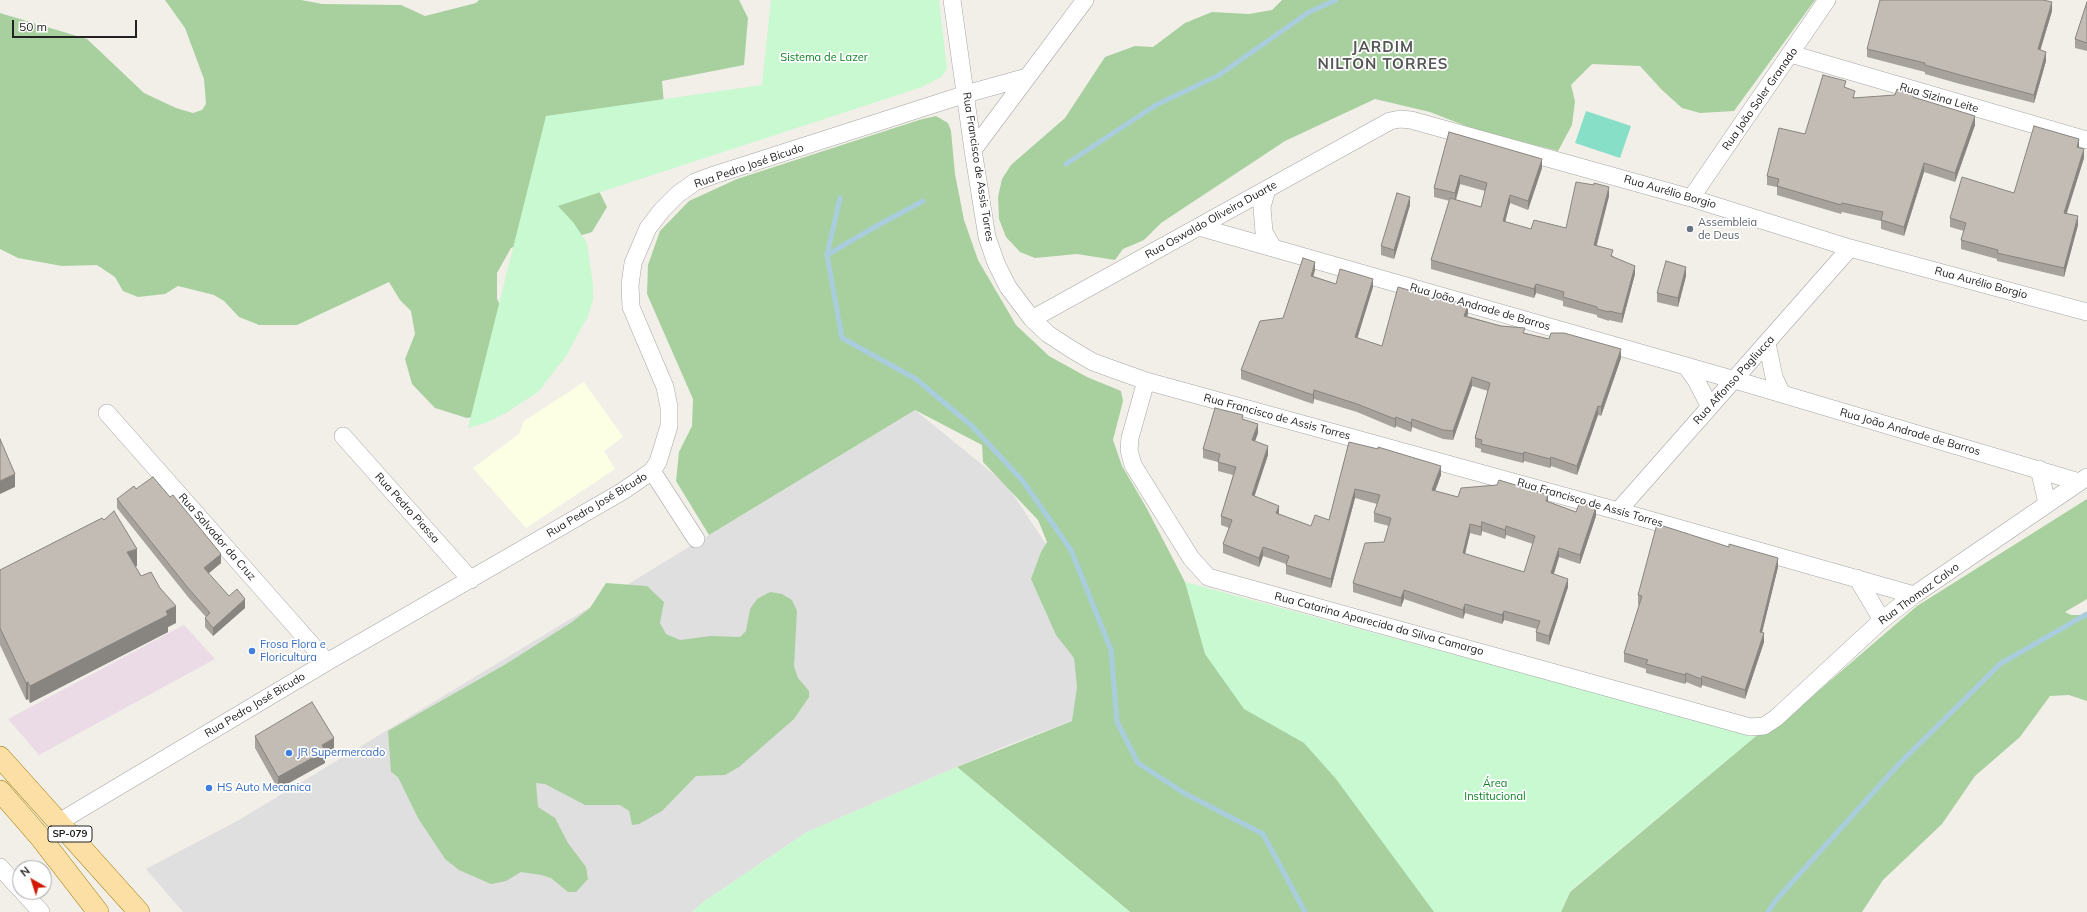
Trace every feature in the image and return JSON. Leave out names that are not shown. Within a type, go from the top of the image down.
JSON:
[{"type":"main road","name":"SP-079","points":[[0,757],[139,912]]},
{"type":"main road","name":"SP-079","points":[[0,791],[40,836],[98,912]]},
{"type":"street","name":"Rua Francisco de Assis Torres","points":[[952,0],[987,237],[996,263],[1008,287],[1032,319],[1048,334],[1093,362],[1146,381],[1618,511],[1914,595]]},
{"type":"street","points":[[973,150],[1085,0]]},
{"type":"street","name":"Rua João Soler Granado","points":[[1691,198],[1827,0]]},
{"type":"street","name":"Rua Sizina Leite","points":[[1791,54],[2087,140]]},
{"type":"street","name":"Rua Pedro José Bicudo","points":[[59,822],[327,662],[623,491],[652,471],[658,462],[669,426],[669,407],[665,387],[631,307],[630,285],[633,263],[648,228],[662,210],[678,194],[695,182],[966,94],[1027,77]]},
{"type":"street","name":"Rua Aurélio Borgio","points":[[1390,121],[1400,119],[1411,120],[1691,198],[1850,248],[2087,312]]},
{"type":"street","name":"Rua Oswaldo Oliveira Duarte","points":[[1032,319],[1390,121]]},
{"type":"street","points":[[1267,189],[1262,207],[1264,232],[1274,248]]},
{"type":"street","name":"Rua João Andrade de Barros","points":[[1199,227],[1735,380],[2039,469],[2083,480]]},
{"type":"street","name":"Rua Affonso Pagliucca","points":[[1618,511],[1850,248]]},
{"type":"street","points":[[1767,343],[1774,377],[1782,394]]},
{"type":"street","points":[[1686,366],[1696,380],[1710,407]]},
{"type":"street","name":"Rua Catarina Aparecida da Silva Camargo","points":[[1146,381],[1130,438],[1129,450],[1133,465],[1191,558],[1208,577],[1750,727],[1764,726]]},
{"type":"street","name":"Rua Salvador da Cruz","points":[[107,413],[327,662]]},
{"type":"street","name":"Rua Pedro Piassa","points":[[343,436],[471,580]]},
{"type":"street","points":[[2039,469],[2047,503]]},
{"type":"street","points":[[652,471],[696,539]]},
{"type":"street","name":"Rua Thomaz Calvo","points":[[1764,726],[1776,718],[1882,620],[1914,595],[2047,503],[2083,480]]},
{"type":"street","points":[[1857,578],[1882,620]]},
{"type":"street","points":[[0,867],[12,880]]},
{"type":"street","points":[[30,900],[41,912]]},
{"type":"shaded area","points":[[584,382],[623,437],[604,451],[615,469],[526,528],[473,468],[519,434],[524,421]]},
{"type":"shaded area","points":[[915,410],[1007,485],[1057,561],[1100,710],[1003,747],[807,832],[706,900],[692,912],[183,912],[146,869],[239,820]]},
{"type":"shaded area","points":[[184,625],[215,659],[39,755],[8,719]]},
{"type":"green space","points":[[165,0],[301,0],[322,4],[401,5],[425,16],[476,3],[479,0],[739,0],[748,18],[744,65],[662,81],[664,104],[595,183],[607,207],[592,232],[565,240],[535,236],[511,248],[497,273],[497,299],[510,324],[488,414],[467,418],[435,408],[412,384],[405,359],[415,334],[411,311],[400,300],[389,282],[297,325],[259,325],[239,317],[224,301],[214,295],[178,286],[165,294],[138,297],[123,291],[115,277],[97,265],[62,266],[18,258],[0,249],[0,13],[87,39],[144,93],[176,108],[193,113],[202,110],[206,104],[204,79],[185,28]]},
{"type":"green space","name":"Sistema de Lazer","points":[[771,0],[939,0],[947,69],[941,77],[922,87],[558,206],[573,222],[587,243],[593,285],[593,300],[588,316],[566,356],[538,392],[506,413],[485,423],[468,428],[546,116],[762,85]]},
{"type":"green space","points":[[1282,0],[1815,0],[1734,111],[1700,113],[1682,108],[1662,90],[1640,66],[1592,64],[1571,85],[1575,101],[1572,125],[1558,151],[1476,130],[1430,112],[1375,99],[1285,141],[1161,223],[1144,240],[1123,249],[1115,260],[1077,254],[1035,258],[1020,252],[1006,237],[999,219],[998,197],[1002,179],[1011,165],[1065,118],[1105,57],[1135,46],[1153,47],[1185,23],[1212,12],[1249,14],[1272,10]]},
{"type":"green space","points":[[1586,111],[1631,126],[1620,158],[1575,143]]},
{"type":"green space","points":[[936,116],[948,123],[951,131],[955,174],[964,220],[978,260],[1016,325],[1049,356],[1087,377],[1121,391],[1123,401],[1113,440],[1122,466],[1146,507],[1185,582],[1189,594],[1466,912],[1130,912],[957,767],[1072,721],[1077,687],[1074,658],[1056,635],[1031,579],[1041,552],[1047,542],[1038,520],[983,462],[982,445],[915,410],[709,535],[676,481],[679,452],[692,426],[693,399],[647,294],[648,265],[660,231],[689,201],[737,179],[919,120]]},
{"type":"green space","points":[[2087,499],[2087,599],[2065,612],[2071,615],[2087,615],[2087,701],[2069,695],[2050,696],[2020,737],[1975,776],[1942,824],[1883,880],[1862,912],[1561,912],[1570,892],[1756,736],[1774,729],[1917,606]]},
{"type":"green space","name":"Área Institucional","points":[[1185,582],[1756,736],[1570,891],[1561,912],[1434,912],[1336,779],[1304,743],[1244,709],[1205,654]]},
{"type":"green space","points":[[606,583],[647,586],[664,602],[660,623],[666,634],[680,640],[711,636],[740,637],[746,631],[750,609],[757,599],[770,592],[782,594],[792,600],[797,611],[794,666],[798,678],[809,691],[809,697],[794,719],[739,767],[725,775],[696,776],[662,811],[639,824],[632,825],[629,811],[620,805],[585,805],[545,784],[536,783],[538,807],[555,818],[568,843],[586,867],[588,879],[576,892],[568,892],[551,878],[541,875],[521,872],[506,881],[491,884],[459,870],[445,859],[418,818],[398,777],[391,772],[388,731],[506,664],[572,622],[590,608]]},
{"type":"green space","points":[[957,767],[1130,912],[692,912],[706,900],[807,832]]},
{"type":"building","points":[[1880,0],[2043,0],[2052,2],[2038,49],[2046,52],[2034,95],[1925,65],[1925,63],[1867,49]]},
{"type":"building","points":[[2087,2],[2087,43],[2075,39]]},
{"type":"building","points":[[1823,75],[1846,81],[1844,87],[1855,91],[1853,98],[1895,95],[1897,89],[1914,95],[1913,97],[1975,116],[1955,173],[1924,163],[1904,227],[1881,220],[1883,212],[1842,203],[1841,205],[1777,186],[1779,179],[1767,176],[1779,128],[1805,134]]},
{"type":"building","points":[[2034,126],[2079,139],[2077,147],[2084,149],[2064,213],[2078,216],[2064,268],[1997,253],[1998,250],[1961,240],[1966,223],[1950,218],[1962,177],[2014,193]]},
{"type":"building","points":[[1449,132],[1542,159],[1528,201],[1510,195],[1503,221],[1531,229],[1534,220],[1566,228],[1576,182],[1594,185],[1594,183],[1609,187],[1594,245],[1613,250],[1611,256],[1635,266],[1622,314],[1597,309],[1597,307],[1563,297],[1564,292],[1536,284],[1534,289],[1431,260],[1450,198],[1481,207],[1487,183],[1460,175],[1455,193],[1434,188]]},
{"type":"building","points":[[1397,193],[1410,197],[1394,250],[1381,246]]},
{"type":"building","points":[[1303,258],[1315,262],[1311,276],[1336,284],[1340,269],[1373,279],[1355,337],[1382,346],[1398,287],[1453,303],[1454,301],[1468,305],[1464,316],[1501,326],[1525,328],[1523,333],[1549,339],[1551,333],[1564,333],[1621,349],[1601,407],[1598,406],[1577,466],[1551,457],[1550,459],[1524,452],[1523,454],[1481,444],[1482,440],[1475,438],[1490,383],[1472,377],[1453,431],[1443,430],[1412,419],[1411,423],[1396,417],[1395,419],[1357,404],[1314,390],[1313,395],[1241,370],[1260,321],[1283,318]]},
{"type":"building","points":[[1666,261],[1686,267],[1678,298],[1657,293]]},
{"type":"building","points":[[1215,408],[1243,415],[1242,419],[1258,424],[1252,440],[1268,446],[1252,495],[1279,506],[1276,513],[1311,526],[1315,515],[1329,520],[1349,442],[1378,449],[1378,447],[1441,466],[1432,490],[1458,497],[1461,488],[1497,485],[1499,480],[1548,495],[1546,501],[1576,512],[1580,502],[1596,507],[1580,555],[1559,548],[1551,573],[1568,579],[1549,636],[1536,632],[1540,621],[1504,611],[1502,615],[1465,604],[1463,610],[1404,590],[1401,598],[1353,583],[1365,543],[1384,542],[1391,518],[1374,513],[1380,495],[1355,489],[1331,579],[1286,565],[1289,556],[1263,547],[1259,558],[1223,544],[1232,520],[1221,516],[1236,467],[1218,462],[1220,454],[1203,449]],"holes":[[[1482,522],[1505,530],[1506,526],[1535,536],[1524,572],[1463,553],[1470,524],[1481,527]]]},
{"type":"building","points":[[0,439],[15,474],[0,481]]},
{"type":"building","points":[[153,477],[170,497],[173,495],[221,554],[204,568],[229,596],[237,589],[245,599],[213,628],[205,618],[210,613],[188,588],[117,499],[134,486],[136,489]]},
{"type":"building","points":[[114,511],[137,549],[127,552],[141,576],[151,572],[160,588],[176,606],[166,611],[168,615],[30,686],[28,682],[26,683],[0,628],[0,570],[102,518],[104,520]]},
{"type":"building","points":[[1657,524],[1729,547],[1729,544],[1778,558],[1760,632],[1764,633],[1745,690],[1702,676],[1701,679],[1686,673],[1685,675],[1646,664],[1648,660],[1624,653],[1642,596],[1638,595]]},
{"type":"building","points":[[312,702],[334,738],[322,745],[325,751],[278,777],[255,736]]},
{"type":"waterway","points":[[1066,164],[1156,105],[1219,75],[1309,12],[1336,0]]},
{"type":"waterway","points":[[840,198],[827,255],[842,338],[916,379],[972,426],[1022,480],[1071,550],[1111,650],[1117,722],[1138,763],[1184,793],[1263,834],[1305,912]]},
{"type":"waterway","points":[[827,255],[923,201]]},
{"type":"waterway","points":[[1768,912],[1776,900],[1899,764],[2000,664],[2087,614]]},
{"type":"place","name":"Assembleia de Deus","points":[[1690,229]]},
{"type":"place","name":"Frosa Flora e Floricultura","points":[[252,651]]},
{"type":"place","name":"JR Supermercado","points":[[289,753]]},
{"type":"place","name":"HS Auto Mecanica","points":[[209,788]]},
{"type":"district","name":"JARDIM NILTON TORRES","points":[[1383,56]]}]
